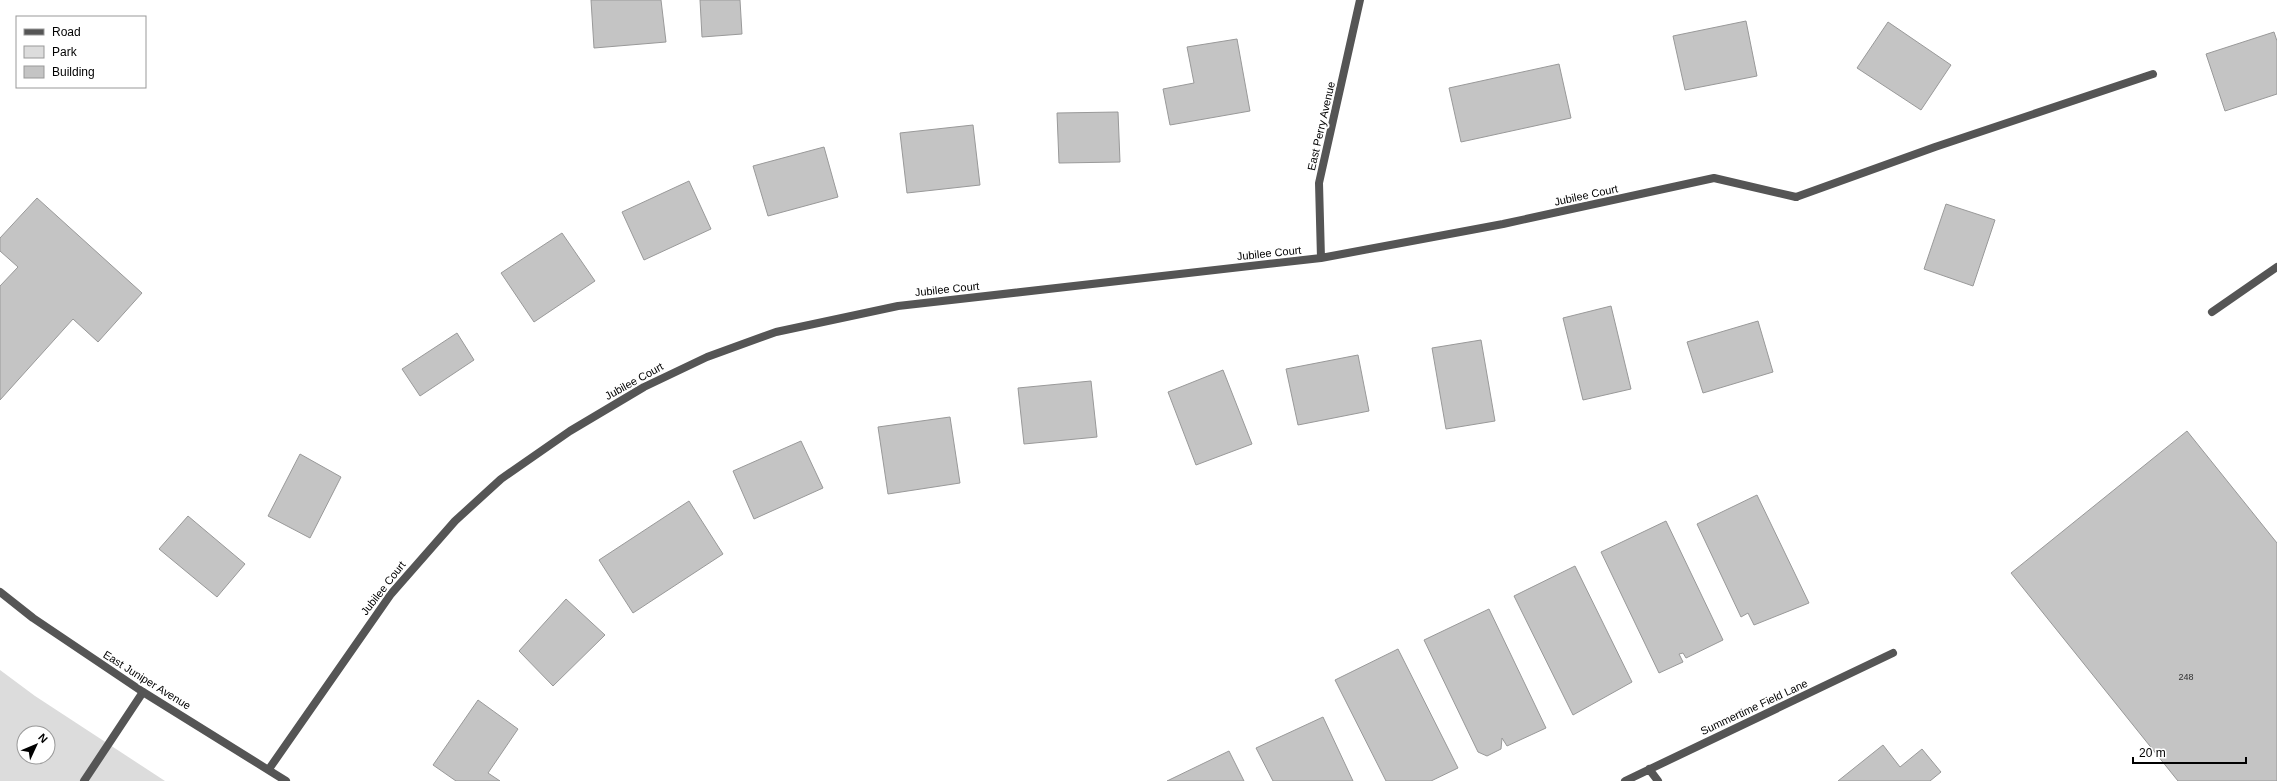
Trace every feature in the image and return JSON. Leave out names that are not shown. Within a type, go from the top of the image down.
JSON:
[{"type":"street","name":"East Perry Avenue","points":[[1321,258],[1319,183],[1360,0]]},
{"type":"street","name":"Jubilee Court","points":[[269,769],[391,594],[455,521],[501,479],[570,431],[644,387],[693,363],[776,332],[898,306],[1321,258],[1503,224],[1714,178],[1796,198],[1934,147],[2153,74]]},
{"type":"street","points":[[2212,312],[2277,267]]},
{"type":"street","name":"East Juniper Avenue","points":[[0,592],[33,618],[143,692],[269,769],[286,781]]},
{"type":"street","name":"Summertime Field Lane","points":[[1625,781],[1893,653]]},
{"type":"street","points":[[84,781],[143,692]]},
{"type":"street","points":[[1648,770],[1658,781]]},
{"type":"green space","points":[[0,670],[35,696],[165,781],[0,781]]},
{"type":"building","points":[[591,0],[661,0],[666,42],[594,48]]},
{"type":"building","points":[[700,0],[740,0],[742,34],[702,37]]},
{"type":"building","points":[[1746,21],[1757,76],[1685,90],[1673,36]]},
{"type":"building","points":[[1888,22],[1951,65],[1921,110],[1857,68]]},
{"type":"building","points":[[2274,32],[2277,41],[2277,94],[2225,111],[2206,54]]},
{"type":"building","points":[[1237,39],[1250,111],[1170,125],[1163,89],[1194,83],[1187,47]]},
{"type":"building","points":[[1559,64],[1571,118],[1461,142],[1449,88]]},
{"type":"building","points":[[1118,112],[1120,162],[1059,163],[1057,113]]},
{"type":"building","points":[[973,125],[980,185],[907,193],[900,133]]},
{"type":"building","points":[[824,147],[838,197],[768,216],[753,166]]},
{"type":"building","points":[[689,181],[711,229],[644,260],[622,212]]},
{"type":"building","points":[[37,198],[142,293],[98,342],[73,319],[0,400],[0,286],[18,267],[0,251],[0,238]]},
{"type":"building","points":[[1946,204],[1995,220],[1973,286],[1924,269]]},
{"type":"building","points":[[562,233],[595,281],[534,322],[501,273]]},
{"type":"building","points":[[1611,306],[1631,389],[1583,400],[1563,318]]},
{"type":"building","points":[[1758,321],[1773,372],[1703,393],[1687,342]]},
{"type":"building","points":[[457,333],[474,360],[420,396],[402,369]]},
{"type":"building","points":[[1481,340],[1495,421],[1446,429],[1432,348]]},
{"type":"building","points":[[1358,355],[1369,411],[1298,425],[1286,369]]},
{"type":"building","points":[[1223,370],[1252,444],[1196,465],[1168,392]]},
{"type":"building","points":[[1091,381],[1097,437],[1024,444],[1018,388]]},
{"type":"building","points":[[950,417],[960,483],[888,494],[878,427]]},
{"type":"building","points":[[2187,431],[2277,543],[2277,781],[2178,781],[2011,573]]},
{"type":"building","points":[[801,441],[823,488],[754,519],[733,471]]},
{"type":"building","points":[[300,454],[341,477],[310,538],[268,516]]},
{"type":"building","points":[[1757,495],[1809,603],[1754,625],[1748,613],[1741,617],[1697,524]]},
{"type":"building","points":[[689,501],[723,554],[633,613],[599,560]]},
{"type":"building","points":[[188,516],[245,564],[217,597],[159,549]]},
{"type":"building","points":[[1666,521],[1723,640],[1686,658],[1683,653],[1679,654],[1683,662],[1659,673],[1601,552]]},
{"type":"building","points":[[1575,566],[1632,682],[1573,715],[1514,596]]},
{"type":"building","points":[[566,599],[605,635],[553,686],[519,651]]},
{"type":"building","points":[[1489,609],[1546,728],[1507,746],[1502,738],[1501,749],[1487,756],[1478,752],[1424,640]]},
{"type":"building","points":[[1398,649],[1458,768],[1431,781],[1386,781],[1335,680]]},
{"type":"building","points":[[478,700],[518,729],[488,773],[500,781],[456,781],[433,765]]},
{"type":"building","points":[[1323,717],[1353,781],[1273,781],[1256,748]]},
{"type":"building","points":[[1883,745],[1900,767],[1922,749],[1941,772],[1930,781],[1838,781]]},
{"type":"building","points":[[1229,751],[1244,781],[1167,781]]}]
